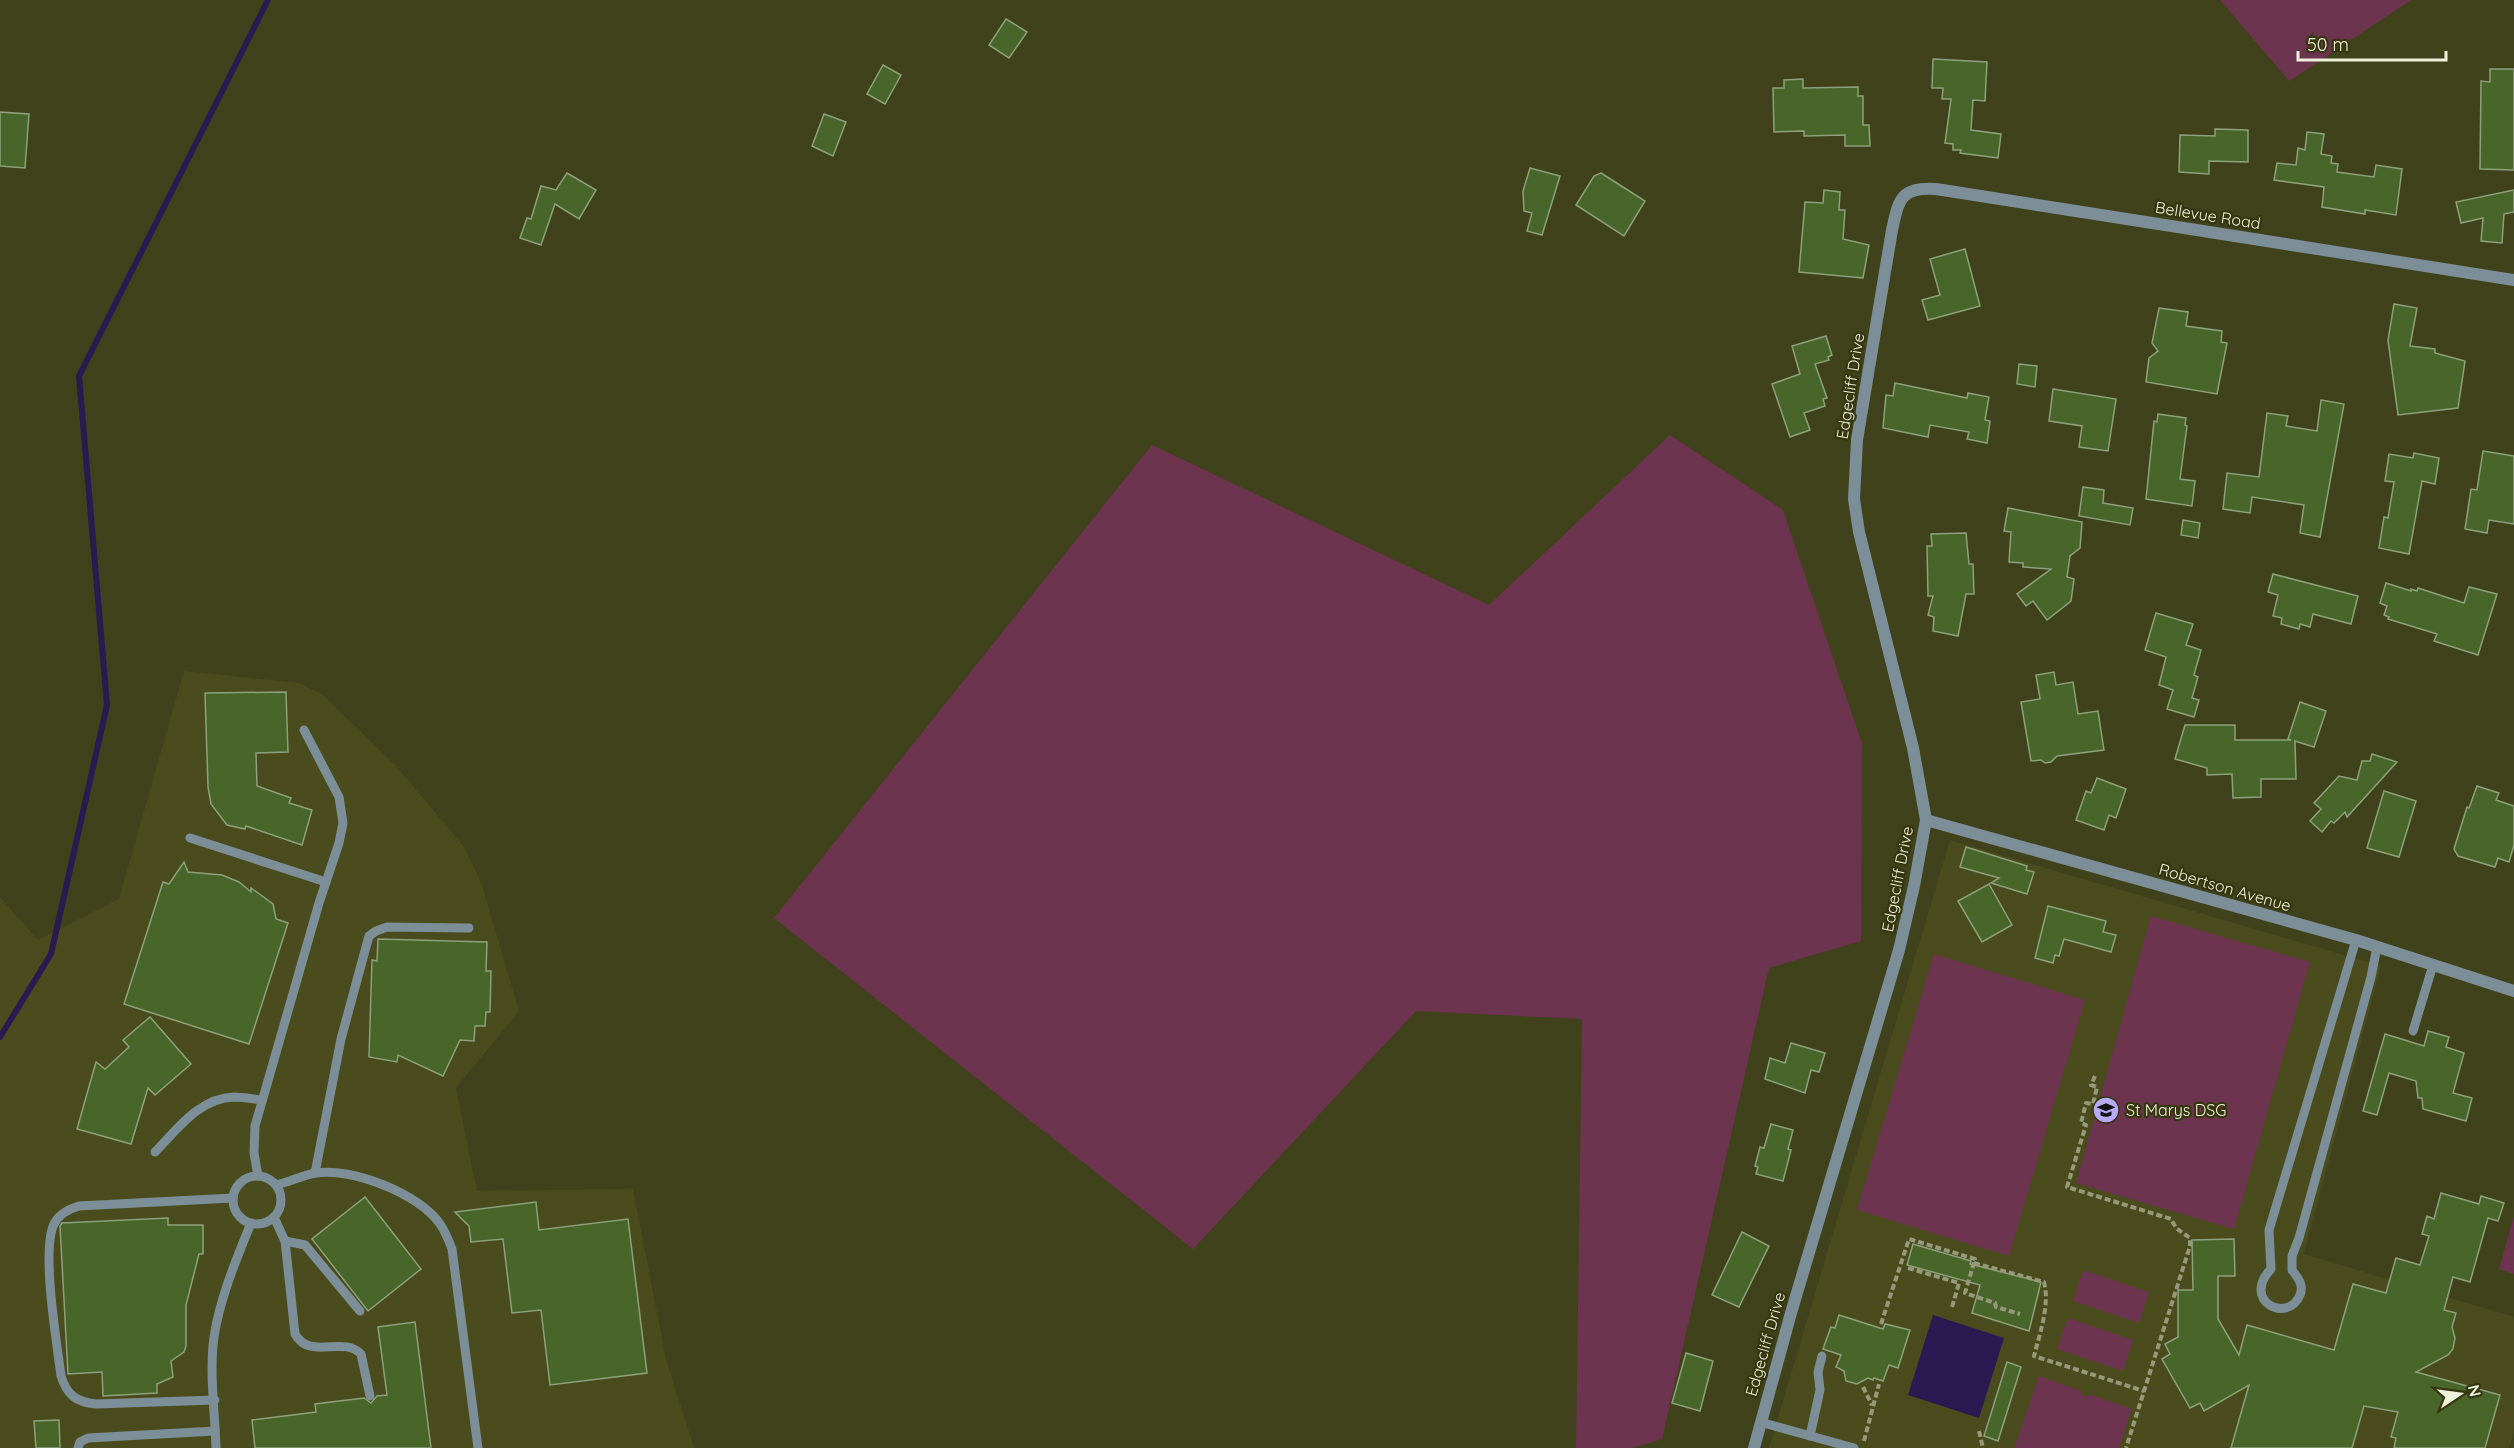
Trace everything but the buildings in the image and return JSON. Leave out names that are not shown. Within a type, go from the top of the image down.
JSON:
[{"type":"street","name":"Bellevue Road","points":[[1900,198],[1918,188],[1936,189],[2514,280]]},
{"type":"street","name":"Edgecliff Drive","points":[[1754,1448],[1899,950],[1926,820],[1913,748],[1859,532],[1854,499],[1857,440],[1892,230],[1900,198]]},
{"type":"street","name":"Robertson Avenue","points":[[1926,820],[2356,940],[2514,991]]},
{"type":"lane","points":[[258,1176],[254,1153],[255,1126],[343,823],[339,797],[304,730]]},
{"type":"lane","points":[[190,838],[326,882]]},
{"type":"lane","points":[[315,1173],[341,1039],[369,936],[387,927],[469,928]]},
{"type":"lane","points":[[2356,940],[2270,1230],[2271,1269],[2261,1279],[2260,1292],[2265,1302],[2275,1309],[2287,1308],[2297,1302],[2301,1291],[2300,1279],[2292,1270],[2292,1256],[2299,1238],[2368,988],[2377,947]]},
{"type":"lane","points":[[2413,1031],[2433,965]]},
{"type":"lane","points":[[155,1152],[191,1115],[206,1105],[234,1097],[262,1100]]},
{"type":"lane","points":[[276,1185],[315,1173],[353,1176],[389,1187],[426,1209],[440,1224],[452,1249],[477,1448]]},
{"type":"lane","points":[[258,1176],[276,1185],[280,1202],[274,1216],[259,1224],[251,1223],[237,1214],[232,1198],[239,1183],[246,1178],[258,1176]]},
{"type":"lane","points":[[214,1400],[96,1404],[82,1403],[70,1395],[61,1376],[48,1245],[54,1223],[59,1215],[79,1206],[232,1198]]},
{"type":"lane","points":[[274,1216],[285,1241],[295,1334],[299,1340],[313,1348],[347,1348],[361,1354],[370,1396]]},
{"type":"lane","points":[[216,1448],[214,1337],[232,1273],[251,1223]]},
{"type":"lane","points":[[285,1241],[300,1242],[311,1250],[360,1311]]},
{"type":"lane","points":[[1810,1436],[1820,1390],[1818,1372],[1822,1356]]},
{"type":"lane","points":[[1760,1422],[1854,1448]]},
{"type":"lane","points":[[78,1448],[80,1442],[88,1438],[215,1431]]},
{"type":"path","points":[[2095,1076],[2091,1085],[2097,1087],[2092,1104],[2086,1103],[2081,1123],[2086,1125],[2067,1187],[2171,1219],[2176,1228],[2190,1238],[2190,1246],[2126,1448]]},
{"type":"path","points":[[1881,1324],[1909,1239],[1975,1259],[1965,1293],[1995,1303],[1996,1307],[2020,1314]]},
{"type":"path","points":[[1974,1263],[2044,1282],[2046,1291],[2043,1320],[2034,1356],[2144,1391]]},
{"type":"path","points":[[1908,1268],[1967,1285]]},
{"type":"path","points":[[1952,1307],[1959,1283]]},
{"type":"path","points":[[1862,1448],[1879,1383]]},
{"type":"path","points":[[1863,1387],[1873,1407]]},
{"type":"path","points":[[1979,1431],[1983,1448]]},
{"type":"shaded area","points":[[2220,0],[2411,0],[2289,81]]},
{"type":"shaded area","points":[[1670,435],[1783,510],[1862,744],[1861,941],[1769,968],[1662,1439],[1632,1448],[1576,1448],[1582,1019],[1416,1011],[1193,1249],[774,918],[1152,445],[1489,605]]},
{"type":"shaded area","points":[[184,671],[299,683],[323,695],[397,767],[464,847],[481,882],[519,1011],[456,1088],[477,1191],[633,1189],[666,1359],[694,1448],[0,1448],[0,897],[38,940],[119,899]]},
{"type":"shaded area","name":"St Marys DSG","points":[[1950,840],[2381,966],[2304,1254],[2514,1317],[2514,1431],[2509,1448],[1769,1448]]},
{"type":"shaded area","points":[[2151,916],[2310,962],[2234,1229],[2076,1183]]},
{"type":"shaded area","points":[[1934,954],[2085,1000],[2009,1256],[1857,1210]]},
{"type":"shaded area","points":[[2514,1216],[2514,1274],[2499,1269]]},
{"type":"shaded area","points":[[2083,1270],[2149,1292],[2139,1323],[2073,1301]]},
{"type":"shaded area","points":[[1933,1315],[2004,1338],[1979,1418],[1908,1395]]},
{"type":"shaded area","points":[[2068,1318],[2133,1340],[2123,1371],[2057,1349]]},
{"type":"shaded area","points":[[2039,1376],[2082,1391],[2081,1394],[2087,1397],[2089,1394],[2132,1409],[2119,1448],[2014,1448]]},
{"type":"waterway","points":[[0,1037],[51,954],[107,705],[79,376],[268,0]]},
{"type":"place","name":"St Marys DSG","points":[[2106,1110]]}]
